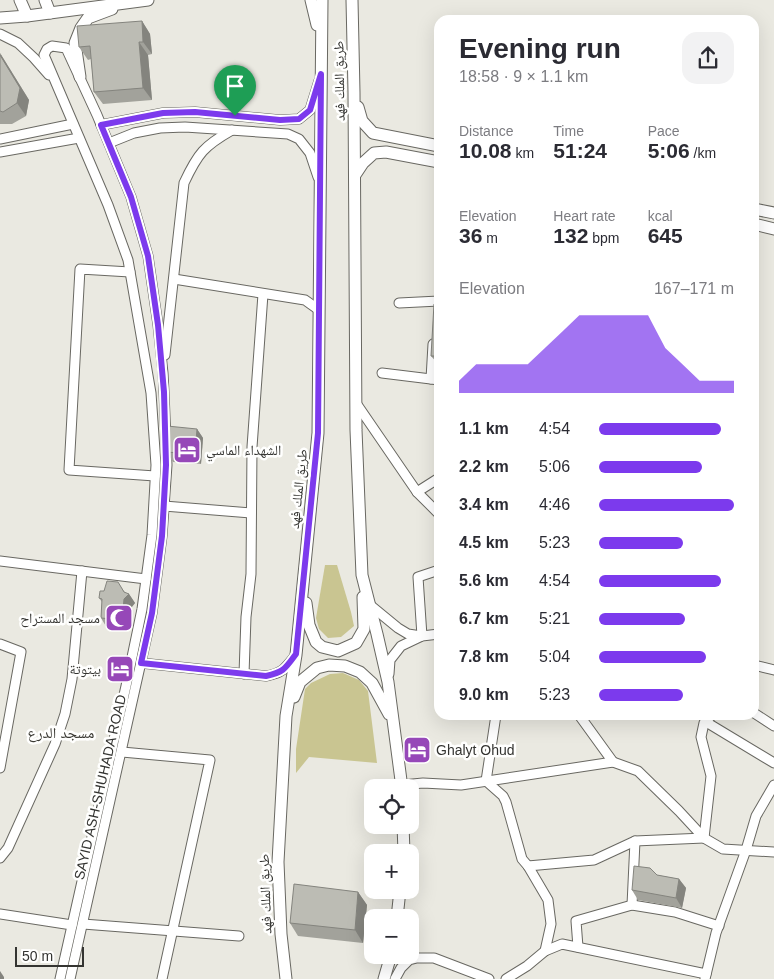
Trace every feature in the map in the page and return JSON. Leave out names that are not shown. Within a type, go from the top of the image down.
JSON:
[{"type":"main road","points":[[20,0],[27,16]]},
{"type":"main road","points":[[44,0],[50,13]]},
{"type":"main road","points":[[80,77],[75,43],[81,28],[88,18],[138,0]]},
{"type":"main road","points":[[0,18],[148,0]]},
{"type":"main road","points":[[310,0],[322,50]]},
{"type":"main road","name":"طريق الملك فهد","points":[[286,979],[281,934],[278,862],[286,716],[296,654],[318,433],[322,0]]},
{"type":"main road","name":"طريق الملك فهد","points":[[352,1],[356,403],[362,575],[388,682],[401,779]]},
{"type":"main road","points":[[354,92],[362,121],[374,133],[434,145]]},
{"type":"main road","points":[[355,175],[374,152],[386,152],[434,161]]},
{"type":"main road","points":[[759,210],[774,213]]},
{"type":"main road","points":[[759,225],[774,229]]},
{"type":"main road","points":[[304,582],[309,624],[316,642],[322,647],[338,651],[356,643],[364,629],[362,575]]},
{"type":"main road","points":[[286,716],[300,682],[318,668],[329,665],[345,666],[360,672],[372,683],[394,724]]},
{"type":"main road","points":[[281,934],[291,979]]},
{"type":"main road","points":[[384,979],[389,964]]},
{"type":"main road","points":[[392,964],[393,979]]},
{"type":"street","points":[[0,34],[18,43],[55,82]]},
{"type":"street","name":"SAYID ASH-SHUHADA ROAD","points":[[60,979],[142,609],[152,535],[156,465],[150,393],[128,260],[108,205],[44,55],[47,49],[52,46],[66,48],[80,77],[131,197],[148,256],[163,373],[166,465],[162,536],[152,613],[70,979]]},
{"type":"street","points":[[101,125],[163,113],[187,112],[280,120],[299,119],[310,110],[321,74]]},
{"type":"street","points":[[0,139],[73,124]]},
{"type":"street","points":[[109,143],[134,133],[160,128],[185,127],[288,134],[299,139],[310,153],[320,184]]},
{"type":"street","points":[[163,373],[184,183],[192,165],[201,152],[213,141],[232,130]]},
{"type":"street","points":[[0,152],[79,138]]},
{"type":"street","points":[[130,272],[80,269],[69,470],[155,476]]},
{"type":"street","points":[[174,280],[305,300],[319,310]]},
{"type":"street","points":[[244,674],[246,616],[251,574],[252,448],[263,294]]},
{"type":"street","points":[[399,303],[434,301]]},
{"type":"street","points":[[433,331],[434,356]]},
{"type":"street","points":[[382,373],[434,380]]},
{"type":"street","points":[[356,403],[417,492],[434,509]]},
{"type":"street","points":[[417,492],[434,481]]},
{"type":"street","points":[[164,506],[251,513]]},
{"type":"street","points":[[0,562],[146,579]]},
{"type":"street","points":[[0,858],[12,840],[55,744],[65,714],[72,679],[82,571]]},
{"type":"street","points":[[422,636],[418,578],[434,572]]},
{"type":"street","points":[[370,605],[408,634],[422,636],[434,635]]},
{"type":"street","points":[[388,682],[390,660],[401,646],[422,636]]},
{"type":"street","points":[[0,644],[21,652],[2,747],[0,768]]},
{"type":"street","points":[[141,663],[266,676],[278,674],[285,670],[296,654]]},
{"type":"street","points":[[759,668],[774,670]]},
{"type":"street","points":[[759,716],[774,726]]},
{"type":"street","points":[[486,781],[495,720]]},
{"type":"street","points":[[583,720],[613,762]]},
{"type":"street","points":[[704,838],[711,776],[701,737],[704,723],[707,720]]},
{"type":"street","points":[[712,720],[774,763]]},
{"type":"street","points":[[122,752],[210,760],[162,979]]},
{"type":"street","points":[[419,784],[461,785],[613,762],[638,771],[704,838],[723,849],[774,852]]},
{"type":"street","points":[[486,781],[503,796],[522,859],[548,900],[551,924],[545,951]]},
{"type":"street","points":[[506,979],[527,966],[545,951],[562,944],[706,976],[719,926],[756,816],[774,784]]},
{"type":"street","points":[[528,866],[594,860],[635,841],[704,838]]},
{"type":"street","points":[[632,905],[635,841]]},
{"type":"street","points":[[578,947],[576,921],[632,905],[675,912],[719,926]]},
{"type":"street","points":[[0,914],[72,925]]},
{"type":"street","points":[[83,924],[239,936]]},
{"type":"street","points":[[393,979],[409,960],[418,958],[434,958],[488,979]]},
{"type":"shaded area","points":[[325,565],[337,565],[351,612],[354,626],[341,637],[328,638],[319,629],[316,618]]},
{"type":"shaded area","points":[[343,673],[359,680],[368,691],[377,763],[309,757],[296,773],[296,749],[305,689],[311,683],[330,674]]},
{"type":"building","points":[[142,21],[143,42],[139,42],[143,88],[94,92],[90,46],[79,47],[77,26]]},
{"type":"building","points":[[0,55],[20,88],[17,103],[3,112],[0,111]]},
{"type":"building","points":[[434,304],[434,356],[431,356]]},
{"type":"building","points":[[167,426],[197,429],[195,454],[166,452]]},
{"type":"building","points":[[107,581],[118,582],[124,592],[129,594],[124,599],[122,620],[101,618],[102,599],[99,598],[100,591],[104,591]]},
{"type":"building","points":[[634,866],[650,868],[657,875],[679,879],[676,898],[632,890]]},
{"type":"building","points":[[294,884],[358,892],[355,930],[290,923]]},
{"type":"place","name":"الشهداء الماسي","points":[[187,450]]},
{"type":"place","name":"مسجد المستراح","points":[[119,618]]},
{"type":"place","name":"بيتوتة","points":[[120,669]]},
{"type":"place","name":"Ghalyt Ohud","points":[[417,750]]},
{"type":"district","name":"مسجد الدرع","points":[[61,733]]},
{"type":"route","points":[[321,74],[318,433],[296,654],[285,670],[278,674],[266,676],[141,663],[152,613],[162,536],[166,465],[164,392],[158,325],[148,256],[131,197],[101,125],[163,113],[195,112],[235,116],[280,120],[299,119],[310,110],[321,74]]}]
